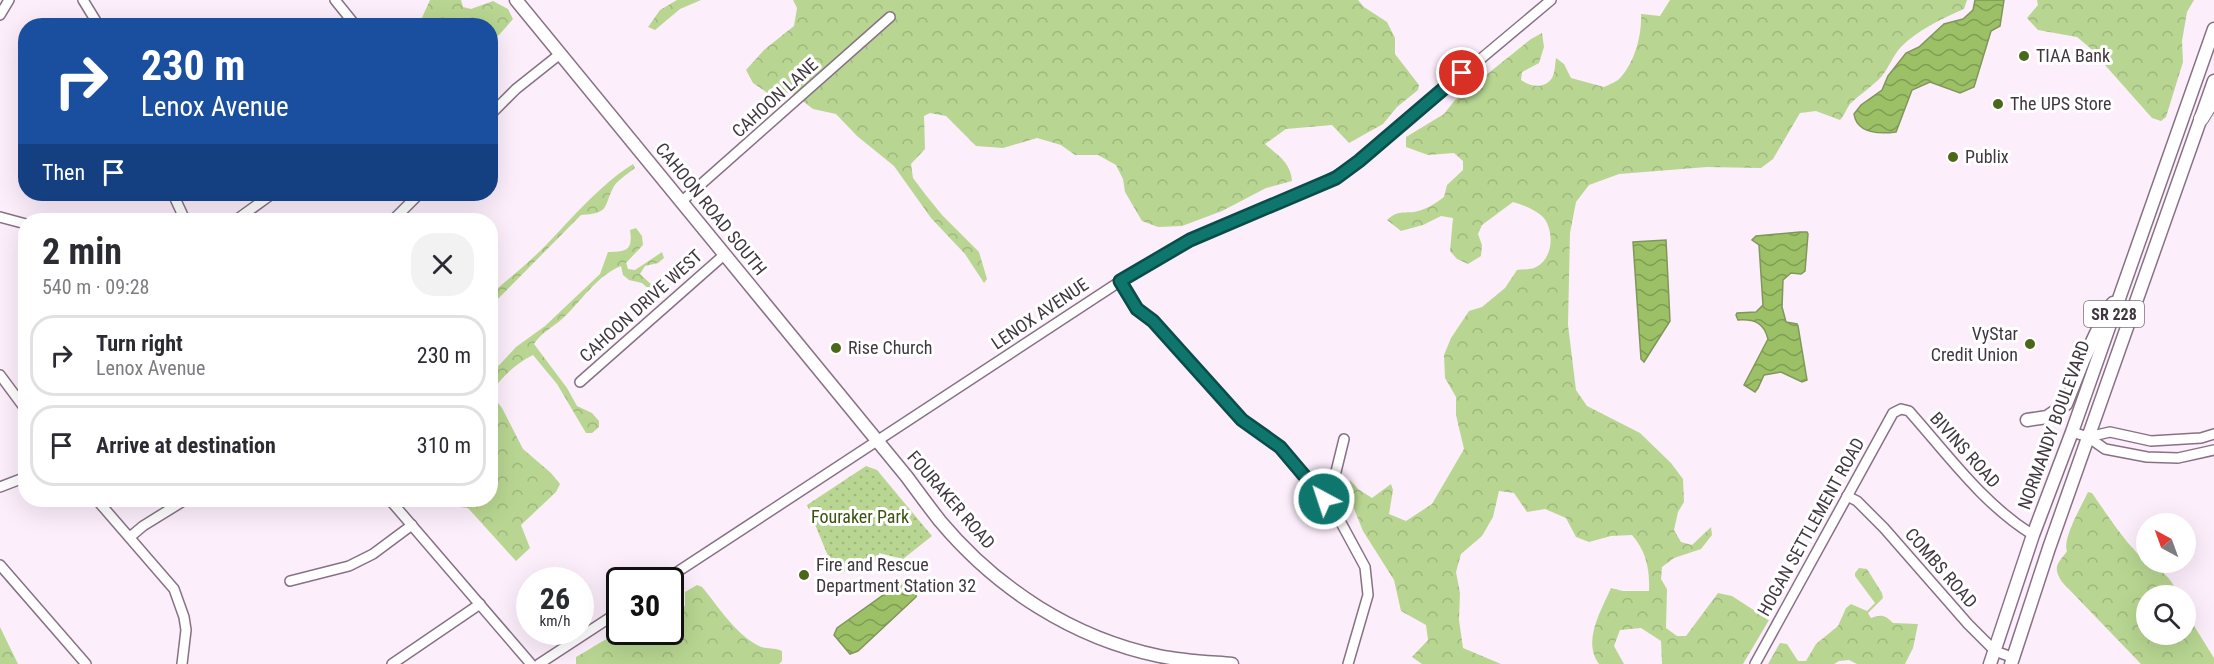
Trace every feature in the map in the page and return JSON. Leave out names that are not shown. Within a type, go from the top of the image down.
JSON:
[{"type":"highway","points":[[2201,119],[2214,98]]},
{"type":"main road","name":"CAHOON ROAD SOUTH","points":[[516,0],[877,440]]},
{"type":"main road","name":"NORMANDY BOULEVARD","points":[[1990,664],[2033,535],[2072,432],[2214,29]]},
{"type":"main road","name":"NORMANDY BOULEVARD","points":[[2012,661],[2088,437],[2214,81]]},
{"type":"main road","points":[[2155,196],[2171,202]]},
{"type":"main road","points":[[2027,420],[2047,417],[2066,404],[2106,312],[2121,292]]},
{"type":"main road","name":"FOURAKER ROAD","points":[[877,440],[941,521],[972,555],[998,578],[1039,608],[1071,626],[1126,647],[1180,660],[1233,664]]},
{"type":"street","points":[[0,15],[9,0]]},
{"type":"street","points":[[84,0],[94,18]]},
{"type":"street","points":[[336,0],[350,18]]},
{"type":"street","name":"LENOX AVENUE","points":[[684,567],[1120,281],[1190,240],[1336,178],[1551,0]]},
{"type":"street","name":"CAHOON LANE","points":[[681,202],[890,17]]},
{"type":"street","points":[[498,107],[516,89],[560,54]]},
{"type":"street","points":[[246,213],[262,201]]},
{"type":"street","points":[[400,213],[412,201]]},
{"type":"street","points":[[0,217],[18,222]]},
{"type":"street","name":"CAHOON DRIVE WEST","points":[[580,382],[724,255]]},
{"type":"street","points":[[1120,281],[1137,309],[1153,321],[1242,420],[1280,447],[1324,499]]},
{"type":"street","points":[[0,375],[18,399]]},
{"type":"street","name":"HOGAN SETTLEMENT ROAD","points":[[1755,664],[1893,413],[1901,409]]},
{"type":"street","name":"BIVINS ROAD","points":[[1901,409],[1909,411],[1992,505],[2033,535]]},
{"type":"street","points":[[2072,432],[2088,437],[2104,449],[2147,457],[2178,458],[2214,450]]},
{"type":"street","points":[[2088,437],[2110,432],[2151,441],[2201,438],[2214,434]]},
{"type":"street","points":[[1344,439],[1332,488],[1332,506],[1365,567],[1368,595],[1348,664]]},
{"type":"street","points":[[0,487],[18,480]]},
{"type":"street","name":"COMBS ROAD","points":[[1847,496],[1857,501],[1884,528],[1968,624],[1995,651],[2012,661]]},
{"type":"street","points":[[103,507],[168,581],[181,604],[186,630],[184,663]]},
{"type":"street","points":[[130,537],[174,507]]},
{"type":"street","points":[[396,507],[531,664]]},
{"type":"street","points":[[290,581],[349,566],[366,558],[412,525]]},
{"type":"street","points":[[0,565],[86,664]]},
{"type":"street","points":[[392,664],[480,604]]},
{"type":"street","points":[[539,664],[606,620]]},
{"type":"green space","points":[[430,0],[461,0],[463,7],[471,9],[493,1],[508,9],[513,19],[498,36],[498,18],[422,18]]},
{"type":"green space","points":[[677,0],[701,0],[680,9],[655,30],[648,27],[660,10]]},
{"type":"green space","points":[[793,0],[1358,0],[1364,7],[1387,22],[1395,38],[1395,54],[1419,85],[1418,90],[1397,107],[1383,124],[1349,143],[1332,125],[1286,129],[1265,144],[1286,164],[1292,181],[1266,188],[1222,211],[1182,226],[1158,227],[1142,221],[1125,192],[1123,179],[1116,165],[1098,155],[1075,155],[1061,145],[1037,138],[1003,148],[976,146],[946,116],[930,113],[924,116],[925,149],[911,164],[913,178],[942,215],[979,252],[987,279],[984,283],[965,254],[931,218],[894,166],[857,136],[836,114],[813,109],[791,92],[772,96],[753,83],[746,70],[765,49],[794,26],[797,8]]},
{"type":"green space","points":[[1670,0],[1967,0],[1964,9],[1947,16],[1906,42],[1882,76],[1850,104],[1840,120],[1816,111],[1800,113],[1773,159],[1761,168],[1707,167],[1619,174],[1589,185],[1576,202],[1570,233],[1568,325],[1576,390],[1587,406],[1640,433],[1671,463],[1683,479],[1684,502],[1678,512],[1674,530],[1681,542],[1692,545],[1711,527],[1712,535],[1701,549],[1674,558],[1662,567],[1661,579],[1667,589],[1666,628],[1677,636],[1686,636],[1718,593],[1732,596],[1769,620],[1743,664],[1662,664],[1661,641],[1641,628],[1620,630],[1614,646],[1624,664],[1599,664],[1592,646],[1593,636],[1598,616],[1611,588],[1623,591],[1649,591],[1648,568],[1641,547],[1632,535],[1611,536],[1589,542],[1576,537],[1566,518],[1545,509],[1527,512],[1514,493],[1499,491],[1493,517],[1482,536],[1461,554],[1456,572],[1460,593],[1459,620],[1463,648],[1501,664],[1422,664],[1412,657],[1428,640],[1426,625],[1401,611],[1394,580],[1363,531],[1352,504],[1350,480],[1358,489],[1372,498],[1391,484],[1393,490],[1389,514],[1406,521],[1432,504],[1464,449],[1456,415],[1456,397],[1445,378],[1444,355],[1451,338],[1469,311],[1482,307],[1505,288],[1517,270],[1534,268],[1542,263],[1549,251],[1551,237],[1543,217],[1513,202],[1482,225],[1478,234],[1482,245],[1481,256],[1468,264],[1457,259],[1450,251],[1453,218],[1441,216],[1423,225],[1401,231],[1387,220],[1397,214],[1418,211],[1437,202],[1444,197],[1447,185],[1463,170],[1463,161],[1454,153],[1428,155],[1406,147],[1406,137],[1444,114],[1455,100],[1531,39],[1542,33],[1544,47],[1539,63],[1522,72],[1521,80],[1532,85],[1549,82],[1553,76],[1556,58],[1564,64],[1571,78],[1604,87],[1613,83],[1626,71],[1634,56],[1639,39],[1641,14],[1660,16]]},
{"type":"green space","points":[[2037,0],[2194,0],[2187,12],[2182,41],[2183,62],[2166,117],[2161,121],[2152,118],[2089,47],[2077,37],[2038,30],[2027,18],[2038,5]]},
{"type":"green space","points":[[633,164],[635,168],[615,185],[604,209],[596,213],[581,215],[498,299],[498,288],[527,264],[598,191]]},
{"type":"green space","points":[[636,228],[642,236],[643,245],[626,263],[628,269],[635,270],[662,252],[664,258],[658,263],[645,266],[640,274],[654,287],[658,297],[642,283],[629,280],[623,275],[621,266],[596,283],[534,344],[567,388],[577,406],[592,413],[599,421],[599,427],[592,433],[586,433],[557,384],[533,355],[512,369],[498,383],[498,366],[516,347],[545,326],[600,274],[608,252],[624,250],[629,246],[630,230]]},
{"type":"green space","points":[[498,403],[523,449],[551,473],[560,484],[556,492],[521,525],[530,548],[516,561],[468,508],[459,507],[498,507]]},
{"type":"green space","name":"Fouraker Park","points":[[866,466],[877,470],[932,536],[903,559],[879,553],[877,560],[869,564],[865,558],[841,574],[828,556],[807,505]]},
{"type":"green space","points":[[2088,492],[2092,493],[2136,552],[2136,573],[2163,573],[2174,585],[2136,585],[2136,645],[2196,645],[2196,629],[2214,658],[2214,664],[2141,664],[2062,582],[2057,572],[2057,565],[2067,551],[2067,539]]},
{"type":"green space","points":[[1859,568],[1867,569],[1882,593],[1883,598],[1868,613],[1871,618],[1883,616],[1893,623],[1918,624],[1913,648],[1905,664],[1857,664],[1849,660],[1834,664],[1768,664],[1780,643],[1787,644],[1798,661],[1806,661],[1816,644],[1838,626],[1846,608],[1851,604],[1867,611],[1875,603],[1855,576]]},
{"type":"green space","points":[[697,585],[702,587],[742,635],[761,647],[782,651],[782,661],[779,664],[576,664],[576,657],[606,640],[606,645],[684,645],[685,592]]},
{"type":"green space","points":[[0,627],[18,664],[0,664]]},
{"type":"water","points":[[1975,0],[2004,0],[2000,26],[1991,31],[1974,87],[1960,93],[1930,82],[1912,90],[1896,132],[1870,131],[1860,126],[1854,114],[1861,105],[1882,90],[1888,76],[1906,53],[1919,47],[1944,24],[1963,19],[1973,10]]},
{"type":"water","points":[[1800,232],[1808,234],[1805,271],[1801,274],[1791,273],[1783,280],[1782,307],[1786,322],[1798,326],[1807,380],[1802,382],[1781,372],[1764,375],[1755,392],[1744,385],[1768,339],[1764,329],[1758,323],[1738,320],[1736,315],[1737,313],[1756,312],[1763,305],[1759,245],[1752,240],[1756,236]]},
{"type":"water","points":[[1666,240],[1670,321],[1644,362],[1641,359],[1633,242]]},
{"type":"water","points":[[905,582],[912,583],[917,589],[916,597],[858,651],[850,654],[834,635],[837,628]]},
{"type":"place","name":"TIAA Bank","points":[[2024,56]]},
{"type":"place","name":"The UPS Store","points":[[1998,104]]},
{"type":"place","name":"Publix","points":[[1953,157]]},
{"type":"place","name":"VyStar Credit Union","points":[[2030,344]]},
{"type":"place","name":"Rise Church","points":[[836,348]]},
{"type":"place","name":"Fire and Rescue Department Station 32","points":[[804,575]]},
{"type":"route","points":[[1324,499],[1280,447],[1242,420],[1153,321],[1137,309],[1120,281],[1190,240],[1336,178],[1462,73]]}]
